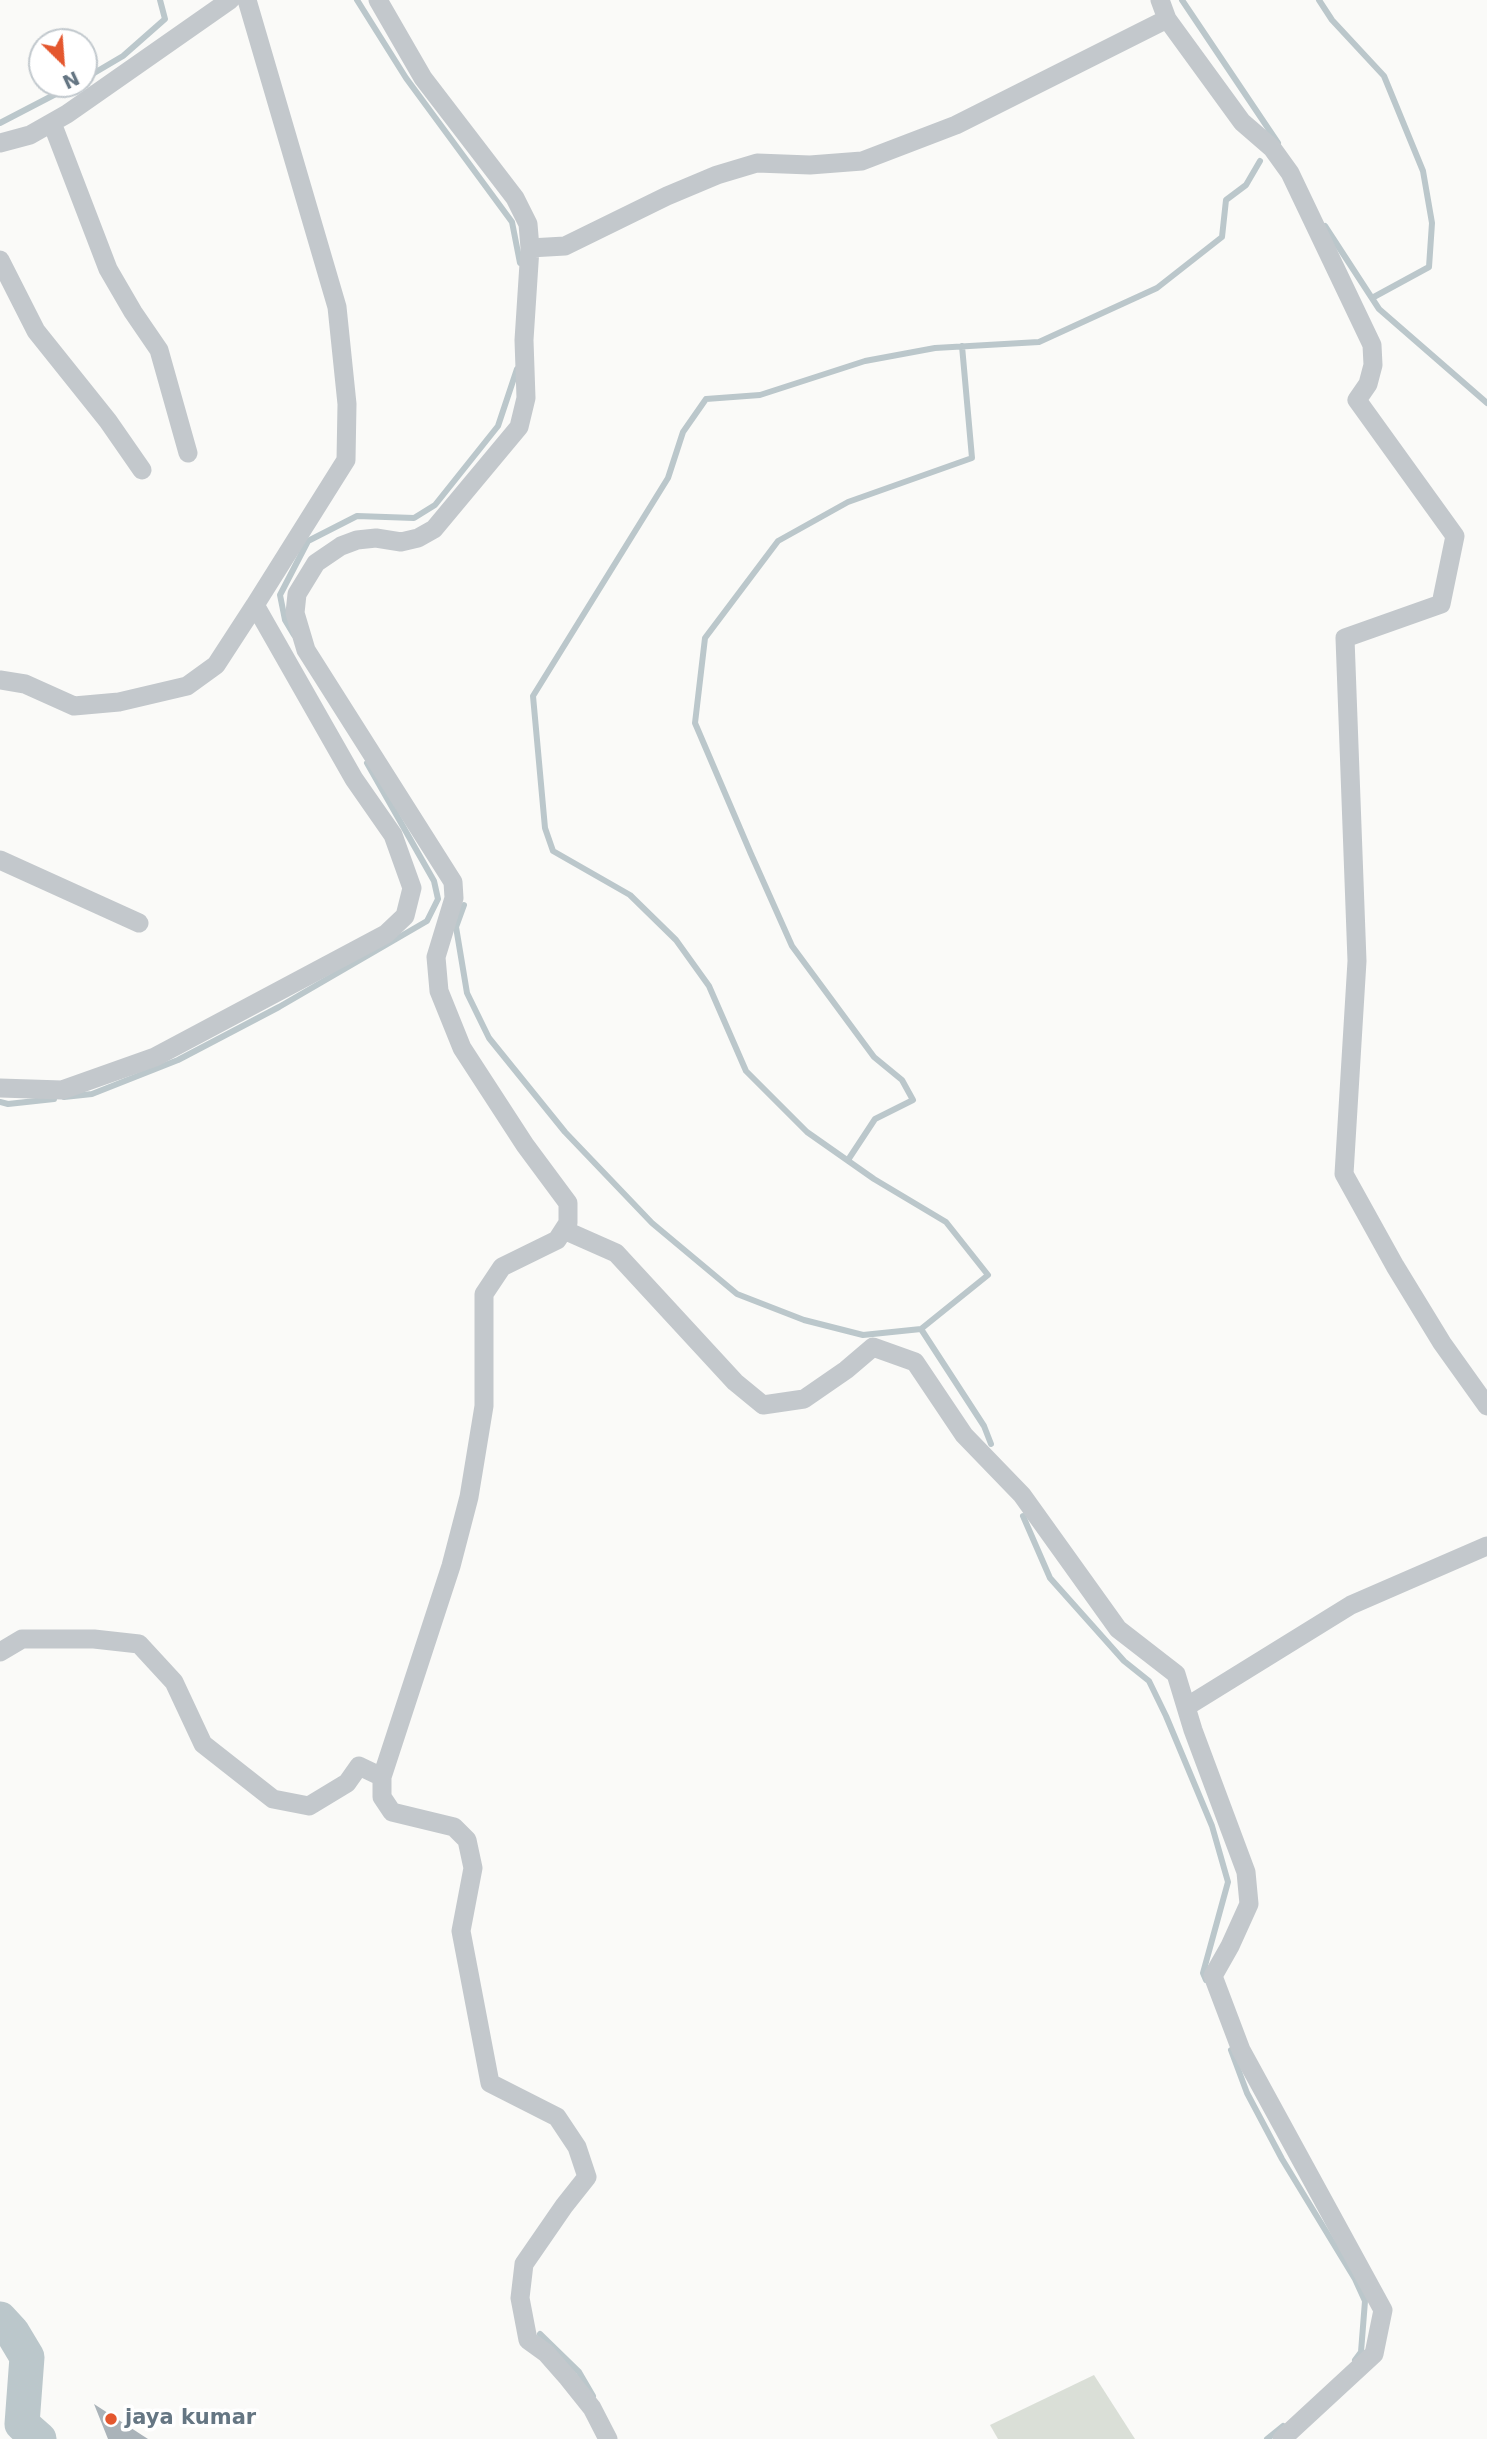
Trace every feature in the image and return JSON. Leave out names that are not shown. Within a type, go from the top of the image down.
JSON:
[{"type":"street","points":[[0,143],[30,135],[68,114],[230,0]]},
{"type":"street","points":[[0,680],[25,684],[74,706],[119,702],[187,685],[216,665],[346,460],[347,404],[337,307],[247,0]]},
{"type":"street","points":[[378,0],[423,78],[515,198],[528,224],[530,248],[524,340],[526,398],[519,427],[434,529],[418,538],[401,542],[376,538],[341,546],[316,563],[297,594],[295,613],[306,650],[453,882],[454,898],[436,957],[439,990],[462,1048],[525,1145],[568,1203],[568,1223],[558,1240],[502,1267],[484,1294],[484,1406],[469,1497],[451,1566],[382,1777],[382,1797],[392,1812],[454,1827],[467,1840],[472,1868],[461,1931],[490,2083],[557,2117],[577,2147],[587,2177],[524,2264],[520,2298],[528,2340],[546,2353],[568,2378],[592,2408],[608,2439]]},
{"type":"street","points":[[1160,0],[1167,19],[1242,122],[1272,148],[1290,173],[1372,345],[1373,365],[1368,384],[1357,400],[1455,536],[1441,604],[1345,638],[1357,961],[1344,1174],[1395,1266],[1487,1406]]},
{"type":"street","points":[[530,248],[565,246],[667,196],[717,175],[757,163],[810,165],[862,161],[956,125],[1167,19]]},
{"type":"street","points":[[52,123],[108,269],[159,350],[188,453]]},
{"type":"street","points":[[0,260],[36,331],[108,421],[142,470]]},
{"type":"street","points":[[0,1088],[62,1090],[155,1057],[386,934],[404,916],[412,888],[393,835],[354,779],[255,605]]},
{"type":"street","points":[[0,860],[139,923]]},
{"type":"street","points":[[564,1230],[616,1253],[735,1382],[763,1405],[804,1399],[846,1370],[873,1347],[915,1362],[964,1435],[1022,1495],[1118,1629],[1176,1674],[1246,1872],[1249,1904],[1213,1976],[1241,2050],[1383,2310],[1374,2354],[1282,2439]]},
{"type":"street","points":[[1186,1707],[1351,1605],[1487,1546]]},
{"type":"street","points":[[0,1652],[22,1639],[94,1639],[139,1644],[174,1682],[204,1744],[273,1799],[309,1806],[347,1783],[359,1766],[382,1777]]},
{"type":"shaded area","points":[[1094,2375],[1135,2439],[998,2439],[990,2425]]},
{"type":"building","name":"jaya kumar","points":[[94,2404],[148,2439],[108,2439]]},
{"type":"waterway","points":[[98,71],[123,56],[165,19],[160,0]]},
{"type":"waterway","points":[[357,0],[406,78],[512,222],[520,263]]},
{"type":"waterway","points":[[1182,0],[1278,143]]},
{"type":"waterway","points":[[1319,0],[1332,20],[1384,76],[1423,171],[1432,223],[1429,267],[1372,298]]},
{"type":"waterway","points":[[0,123],[48,98]]},
{"type":"waterway","points":[[464,905],[456,927],[467,993],[489,1038],[565,1132],[652,1223],[737,1294],[804,1320],[863,1335],[921,1329],[988,1275],[946,1222],[874,1179],[807,1132],[746,1071],[709,986],[676,940],[630,895],[553,851],[545,828],[533,696],[668,478],[683,432],[706,399],[760,395],[865,361],[935,348],[1039,342],[1157,288],[1222,237],[1226,200],[1246,185],[1260,161]]},
{"type":"waterway","points":[[1325,226],[1379,309],[1487,403]]},
{"type":"waterway","points":[[848,1160],[875,1119],[913,1100],[902,1080],[874,1057],[792,946],[695,723],[705,638],[778,541],[848,502],[972,458],[962,346]]},
{"type":"waterway","points":[[294,635],[285,620],[280,595],[308,541],[357,516],[414,518],[435,505],[498,426],[517,369]]},
{"type":"waterway","points":[[64,1097],[92,1094],[178,1060],[279,1007],[427,921],[438,899],[434,881],[367,763]]},
{"type":"waterway","points":[[0,1102],[8,1104],[54,1099]]},
{"type":"waterway","points":[[921,1329],[984,1426],[991,1444]]},
{"type":"waterway","points":[[1023,1516],[1050,1578],[1124,1661],[1149,1681],[1212,1826],[1228,1882],[1203,1973],[1206,1980]]},
{"type":"waterway","points":[[1231,2050],[1247,2093],[1282,2159],[1355,2279],[1365,2301],[1361,2352],[1355,2360]]},
{"type":"waterway","points":[[0,2319],[12,2332],[27,2357],[22,2424],[39,2439]]},
{"type":"waterway","points":[[540,2334],[579,2372],[593,2396]]},
{"type":"waterway","points":[[1267,2439],[1283,2426]]},
{"type":"place","name":"jaya kumar","points":[[111,2419]]}]
